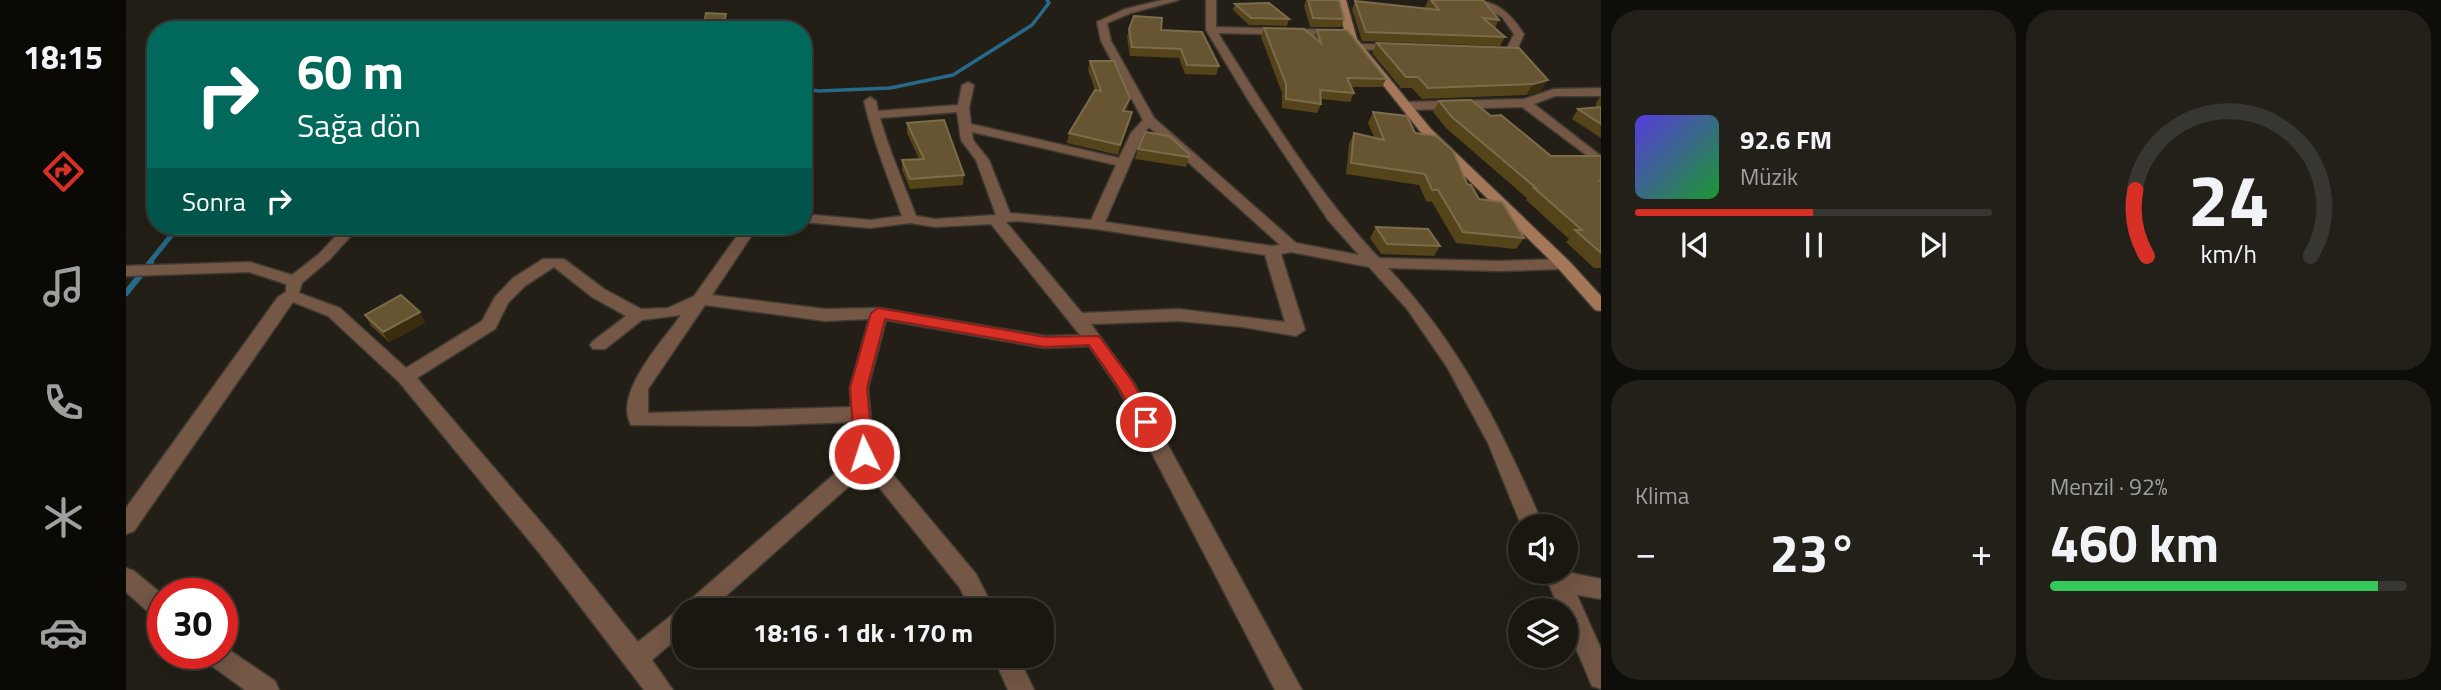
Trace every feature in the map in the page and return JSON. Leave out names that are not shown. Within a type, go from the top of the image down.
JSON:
[{"type":"main road","points":[[1341,0],[1348,33],[1427,132],[1563,264],[1601,306]]},
{"type":"street","points":[[1174,0],[1119,14],[1102,22],[1106,41],[1149,120],[1291,247]]},
{"type":"street","points":[[1211,0],[1211,30],[1256,103],[1335,220],[1413,305],[1454,363],[1498,443],[1528,514]]},
{"type":"street","points":[[1475,0],[1506,15],[1519,34],[1511,48],[1536,74]]},
{"type":"street","points":[[1211,30],[1348,33]]},
{"type":"street","points":[[1360,47],[1415,48]]},
{"type":"street","points":[[1504,52],[1516,53]]},
{"type":"street","points":[[968,85],[963,108],[967,140],[982,160],[1000,218],[1126,385],[1289,690]]},
{"type":"street","points":[[1408,106],[1525,103],[1549,88],[1601,92]]},
{"type":"street","points":[[1525,103],[1601,162]]},
{"type":"street","points":[[910,219],[888,157],[881,146],[872,108],[963,108]]},
{"type":"street","points":[[1096,225],[1137,133],[1149,120]]},
{"type":"street","points":[[964,127],[1124,163]]},
{"type":"street","points":[[812,219],[870,224],[910,219],[935,223],[1000,218],[1096,225],[1272,251],[1291,247],[1375,264],[1563,264]]},
{"type":"street","points":[[126,525],[293,288],[345,235]]},
{"type":"street","points":[[744,235],[639,388],[638,419],[748,419],[861,414]]},
{"type":"street","points":[[1078,318],[1179,315],[1243,321],[1296,330],[1281,288],[1272,251]]},
{"type":"street","points":[[405,377],[489,325],[501,302],[519,282],[549,262],[558,262],[598,293],[638,315],[671,313],[702,299],[825,315],[878,313],[1045,342],[1094,340]]},
{"type":"street","points":[[128,271],[250,267],[334,312],[405,377],[549,548],[660,690]]},
{"type":"street","points":[[878,313],[859,388],[864,454],[968,581],[976,598]]},
{"type":"street","points":[[599,345],[638,315]]},
{"type":"street","points":[[707,598],[867,458]]},
{"type":"street","points":[[126,578],[147,596]]},
{"type":"street","points":[[1578,582],[1601,589]]},
{"type":"street","points":[[1560,584],[1601,677]]},
{"type":"street","points":[[636,659],[672,628]]},
{"type":"street","points":[[1011,668],[1021,690]]},
{"type":"street","points":[[237,669],[267,690]]},
{"type":"building","points":[[1308,0],[1339,0],[1344,19],[1313,18]]},
{"type":"building","points":[[1431,0],[1483,0],[1499,20],[1483,18],[1505,37],[1366,32],[1355,1],[1439,10]]},
{"type":"building","points":[[1269,3],[1289,19],[1251,18],[1235,4]]},
{"type":"building","points":[[706,13],[726,14],[725,21],[704,21]]},
{"type":"building","points":[[1134,16],[1162,18],[1161,30],[1202,32],[1219,66],[1187,65],[1181,49],[1132,47],[1129,29]]},
{"type":"building","points":[[1264,28],[1304,29],[1321,43],[1317,30],[1347,30],[1386,79],[1347,78],[1354,93],[1320,90],[1321,104],[1286,99],[1286,84]]},
{"type":"building","points":[[1377,43],[1519,48],[1548,80],[1533,84],[1428,88],[1418,77],[1406,77]]},
{"type":"building","points":[[1090,61],[1114,61],[1130,98],[1123,111],[1132,112],[1120,145],[1069,133],[1095,90],[1101,91]]},
{"type":"building","points":[[1471,100],[1491,116],[1501,115],[1551,156],[1601,156],[1601,253],[1575,230],[1582,230],[1452,117],[1439,101]]},
{"type":"building","points":[[1601,107],[1601,124],[1578,109]]},
{"type":"building","points":[[1373,112],[1407,116],[1415,133],[1436,136],[1453,151],[1467,184],[1471,185],[1479,199],[1502,202],[1524,238],[1463,232],[1438,190],[1432,190],[1425,174],[1351,163],[1354,133],[1384,140]]},
{"type":"building","points":[[944,120],[964,175],[910,179],[902,160],[924,159],[907,123]]},
{"type":"building","points":[[1145,132],[1169,136],[1189,157],[1138,149]]},
{"type":"building","points":[[1376,227],[1428,229],[1440,246],[1387,244]]},
{"type":"building","points":[[401,295],[420,312],[383,332],[365,315]]},
{"type":"waterway","points":[[812,90],[890,88],[953,75],[1032,25],[1049,3],[1047,0]]},
{"type":"waterway","points":[[149,263],[172,235]]},
{"type":"waterway","points":[[126,293],[151,262]]},
{"type":"route","points":[[864,454],[859,388],[878,313],[1045,342],[1094,340],[1126,385],[1146,422]]}]
